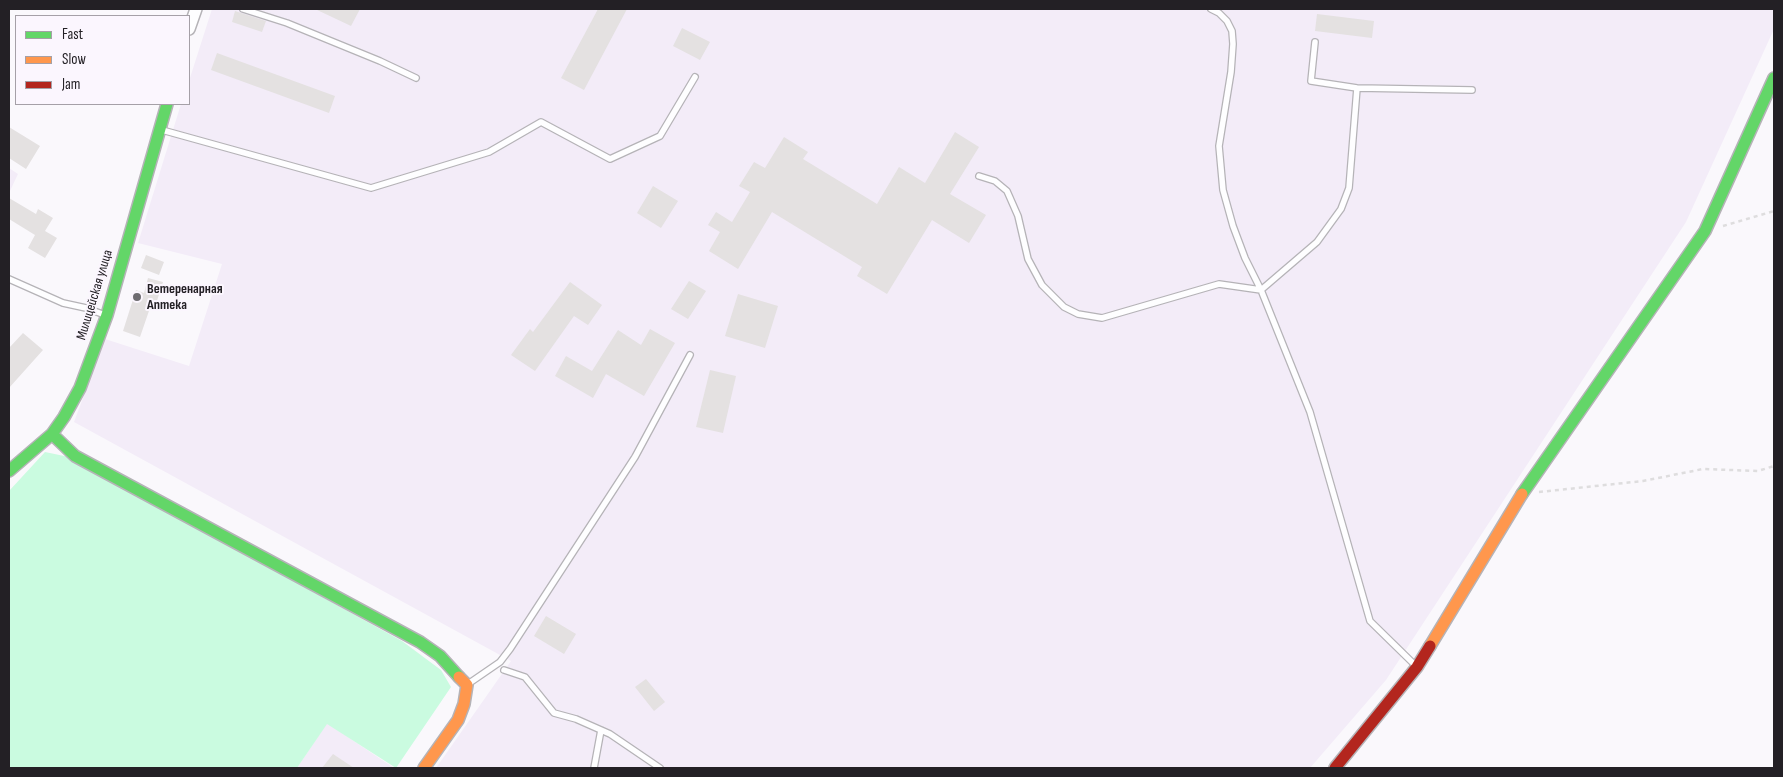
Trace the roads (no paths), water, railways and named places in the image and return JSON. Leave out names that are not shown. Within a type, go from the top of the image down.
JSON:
[{"type":"street","points":[[190,25],[196,9]]},
{"type":"street","points":[[1335,768],[1417,667],[1522,494],[1705,231],[1774,78]]},
{"type":"street","name":"Милицейская улица","points":[[9,471],[52,434],[80,388],[107,315],[167,105]]},
{"type":"street","points":[[52,434],[76,456],[98,469],[420,642],[440,656],[467,684],[464,704],[458,720],[424,768]]},
{"type":"lane","points":[[243,9],[287,23],[380,61],[416,78]]},
{"type":"lane","points":[[1211,9],[1219,13],[1227,21],[1232,30],[1234,44],[1219,146],[1223,190],[1233,226],[1310,412],[1370,621],[1417,667]]},
{"type":"lane","points":[[1315,42],[1311,81],[1357,88],[1472,90]]},
{"type":"lane","points":[[160,129],[371,188],[490,152],[541,122],[610,159],[660,136],[696,77]]},
{"type":"lane","points":[[979,176],[995,181],[1007,191],[1018,216],[1028,259],[1042,285],[1064,308],[1078,314],[1102,318],[1219,284],[1261,290],[1317,242],[1341,209],[1349,188],[1357,88]]},
{"type":"lane","points":[[9,279],[63,303],[107,315]]},
{"type":"lane","points":[[467,684],[500,662],[510,650],[636,457],[690,355]]},
{"type":"lane","points":[[504,670],[525,678],[554,713],[576,719],[610,734],[660,768]]},
{"type":"lane","points":[[594,768],[601,730]]},
{"type":"place","name":"Ветеренарная Аптека","points":[[137,297]]}]
